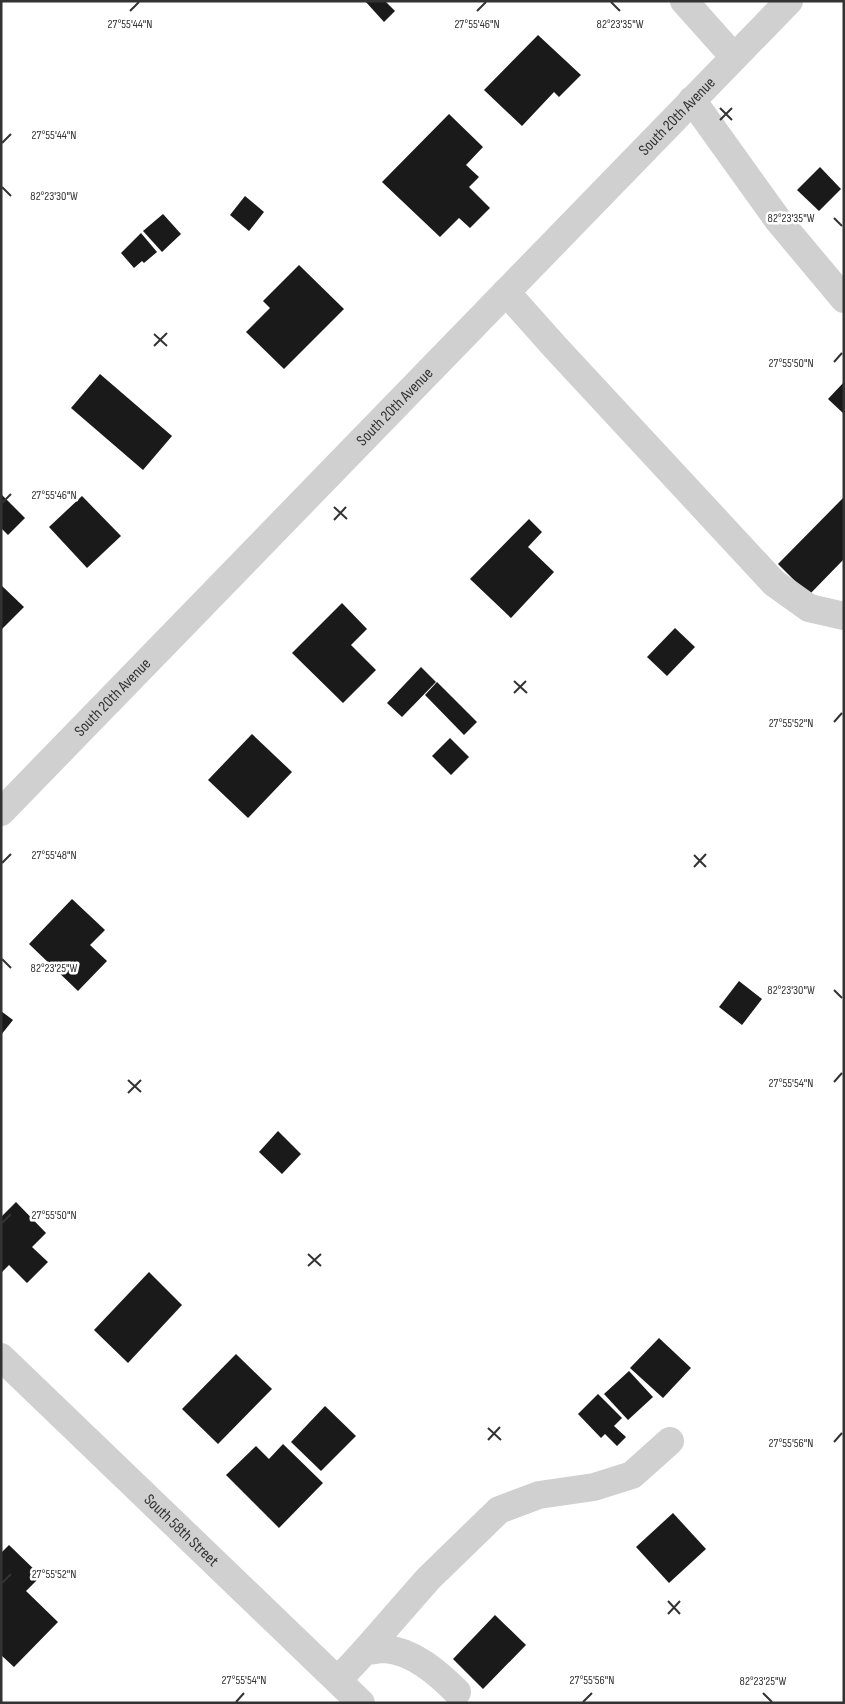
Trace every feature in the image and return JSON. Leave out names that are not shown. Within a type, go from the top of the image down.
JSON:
[{"type":"street","points":[[684,1],[734,57]]},
{"type":"street","name":"South 20th Avenue","points":[[1,812],[789,1]]},
{"type":"street","points":[[692,100],[778,220],[844,299]]},
{"type":"street","points":[[506,292],[774,583],[809,608],[844,616]]},
{"type":"street","name":"South 58th Street","points":[[1,1356],[361,1703]]},
{"type":"street","points":[[338,1680],[428,1579],[499,1510],[539,1495],[594,1487],[632,1475],[670,1442]]},
{"type":"street","points":[[365,1651],[385,1649],[408,1654],[427,1666],[457,1692]]},
{"type":"building","points":[[365,1],[385,1],[395,11],[384,22]]},
{"type":"building","points":[[538,35],[581,75],[559,97],[554,92],[522,126],[484,90]]},
{"type":"building","points":[[449,114],[483,147],[466,165],[479,177],[469,187],[490,208],[470,228],[459,218],[440,237],[382,182]]},
{"type":"building","points":[[820,167],[841,189],[819,211],[797,190]]},
{"type":"building","points":[[245,196],[264,212],[249,231],[230,215]]},
{"type":"building","points":[[163,214],[181,234],[162,252],[143,231]]},
{"type":"building","points":[[141,233],[157,252],[144,263],[142,261],[134,268],[121,253]]},
{"type":"building","points":[[299,265],[344,309],[284,369],[246,332],[270,308],[263,301]]},
{"type":"building","points":[[100,374],[172,436],[143,470],[71,408]]},
{"type":"building","points":[[844,382],[844,414],[828,399]]},
{"type":"building","points":[[1,494],[25,518],[8,535],[1,528]]},
{"type":"building","points":[[82,496],[121,536],[87,568],[49,527]]},
{"type":"building","points":[[844,497],[844,559],[809,595],[778,564]]},
{"type":"building","points":[[529,519],[542,532],[528,547],[554,572],[511,618],[470,579]]},
{"type":"building","points":[[1,585],[24,607],[1,630]]},
{"type":"building","points":[[342,603],[367,629],[351,645],[376,670],[343,703],[292,653]]},
{"type":"building","points":[[675,628],[695,647],[667,676],[647,657]]},
{"type":"building","points":[[421,667],[436,682],[402,717],[387,703]]},
{"type":"building","points":[[437,682],[477,722],[464,735],[425,695]]},
{"type":"building","points":[[252,734],[292,772],[248,818],[208,780]]},
{"type":"building","points":[[450,738],[469,757],[451,775],[432,756]]},
{"type":"building","points":[[72,899],[105,930],[90,945],[107,961],[78,991],[29,944]]},
{"type":"building","points":[[739,981],[762,999],[742,1025],[719,1007]]},
{"type":"building","points":[[1,1011],[13,1020],[1,1035]]},
{"type":"building","points":[[278,1131],[301,1154],[282,1174],[259,1152]]},
{"type":"building","points":[[16,1202],[46,1233],[32,1247],[48,1262],[27,1283],[9,1265],[1,1273],[1,1217]]},
{"type":"building","points":[[149,1272],[182,1305],[128,1363],[94,1330]]},
{"type":"building","points":[[659,1338],[691,1368],[663,1398],[630,1368]]},
{"type":"building","points":[[236,1354],[272,1389],[218,1444],[182,1409]]},
{"type":"building","points":[[629,1371],[653,1397],[628,1420],[604,1394]]},
{"type":"building","points":[[598,1394],[622,1418],[614,1426],[626,1437],[617,1446],[605,1434],[601,1438],[578,1414]]},
{"type":"building","points":[[325,1406],[356,1436],[321,1471],[291,1442]]},
{"type":"building","points":[[283,1444],[323,1483],[279,1528],[226,1475],[256,1446],[269,1459]]},
{"type":"building","points":[[673,1513],[706,1549],[669,1583],[636,1547]]},
{"type":"building","points":[[9,1545],[41,1576],[26,1591],[58,1622],[14,1667],[1,1655],[1,1553]]},
{"type":"building","points":[[495,1615],[526,1645],[483,1689],[453,1659]]}]
